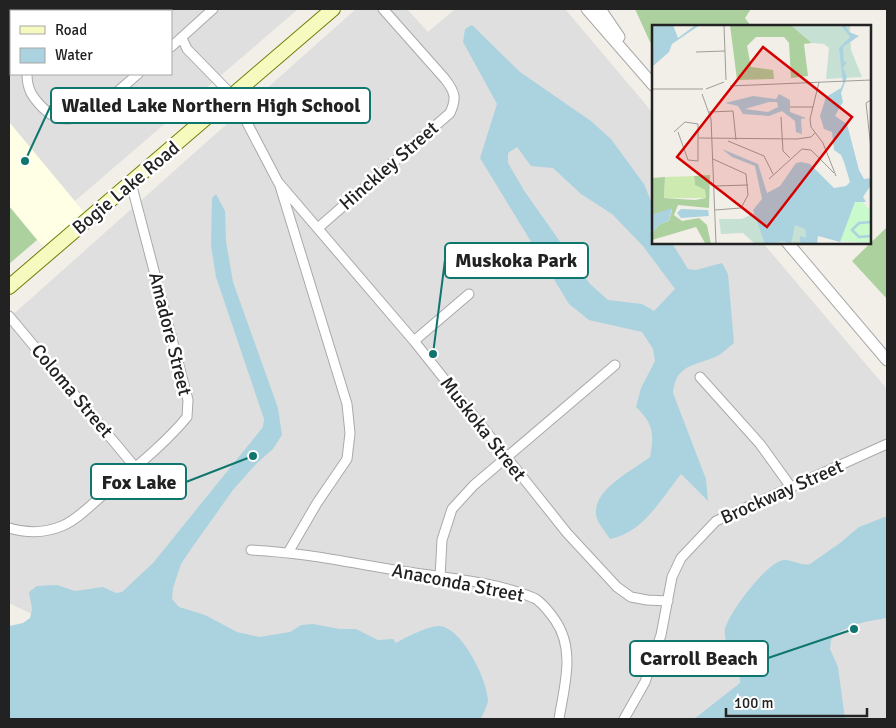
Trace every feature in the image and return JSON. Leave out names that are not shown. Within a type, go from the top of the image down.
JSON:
[{"type":"main road","name":"Bogie Lake Road","points":[[9,287],[333,9]]},
{"type":"street","points":[[172,46],[213,9]]},
{"type":"street","name":"Hinckley Street","points":[[318,228],[450,113],[456,102],[453,88],[383,9]]},
{"type":"street","points":[[587,9],[652,85]]},
{"type":"street","points":[[600,9],[652,85]]},
{"type":"street","name":"Muskoka Street","points":[[182,38],[187,49],[233,96],[278,182],[347,404],[350,433],[347,459],[317,503],[289,551]]},
{"type":"street","points":[[27,75],[27,85],[33,98],[46,111],[62,118],[76,120],[94,109],[137,75]]},
{"type":"street","name":"Muskoka Street","points":[[278,182],[414,341],[567,533],[618,587],[631,597],[647,600],[668,600]]},
{"type":"street","name":"Amadore Street","points":[[9,528],[19,531],[39,532],[62,526],[88,508],[135,467],[187,417],[188,400],[131,183]]},
{"type":"street","points":[[789,244],[887,360]]},
{"type":"street","points":[[414,341],[469,294]]},
{"type":"street","name":"Coloma Street","points":[[9,316],[135,467]]},
{"type":"street","points":[[440,577],[442,540],[452,509],[474,486],[615,365]]},
{"type":"street","points":[[700,377],[760,444],[791,488]]},
{"type":"street","name":"Brockway Street","points":[[624,719],[645,682],[661,635],[672,577],[681,558],[716,521],[887,444]]},
{"type":"street","name":"Anaconda Street","points":[[251,550],[289,551],[514,591],[537,599],[556,621],[568,651],[567,672],[558,719]]},
{"type":"shaded area","points":[[9,9],[298,9],[75,201],[9,122]]},
{"type":"shaded area","points":[[356,9],[407,9],[428,32],[455,9],[565,9],[652,112],[652,244],[764,244],[887,389],[887,719],[405,719],[61,628],[9,603],[9,318]]},
{"type":"shaded area","points":[[9,122],[87,216],[47,251],[9,206]]},
{"type":"green space","points":[[635,9],[751,9],[745,18],[750,25],[652,25],[652,45]]},
{"type":"green space","points":[[9,206],[37,240],[9,264]]},
{"type":"green space","points":[[887,227],[887,299],[852,261]]},
{"type":"water","points":[[472,25],[520,72],[591,121],[611,139],[644,184],[652,204],[652,244],[673,244],[688,269],[696,270],[722,263],[728,274],[734,343],[722,353],[684,370],[675,382],[673,393],[706,479],[708,501],[681,474],[650,514],[622,536],[610,539],[598,521],[596,515],[597,506],[607,489],[650,457],[651,430],[646,419],[636,407],[641,388],[655,361],[653,349],[642,332],[589,320],[569,304],[480,158],[497,104],[463,42],[465,29]],"holes":[[[517,147],[531,166],[553,168],[581,194],[612,214],[643,246],[675,289],[654,311],[642,304],[608,300],[590,284],[525,192],[508,163],[508,153]]]},
{"type":"water","points":[[216,194],[225,211],[226,241],[233,282],[278,408],[282,435],[273,449],[256,464],[233,490],[191,549],[181,564],[173,588],[172,599],[179,607],[205,615],[237,632],[259,637],[290,632],[301,625],[313,624],[340,629],[356,629],[378,640],[393,639],[396,643],[435,626],[448,629],[465,645],[484,681],[488,701],[481,719],[9,719],[9,626],[23,623],[30,618],[32,609],[29,592],[37,586],[57,585],[75,591],[103,587],[116,593],[122,592],[153,563],[263,427],[264,419],[216,277],[211,246],[212,198]]},
{"type":"water","points":[[887,516],[887,618],[850,627],[831,640],[830,649],[838,667],[845,719],[694,719],[740,683],[739,674],[727,648],[725,629],[740,601],[756,581],[780,561],[788,560],[806,565],[810,564],[859,527]]},
{"type":"place","name":"Walled Lake Northern High School","points":[[25,161]]},
{"type":"place","name":"Muskoka Park","points":[[433,354]]},
{"type":"place","name":"Fox Lake","points":[[253,456]]},
{"type":"place","name":"Carroll Beach","points":[[854,629]]}]
